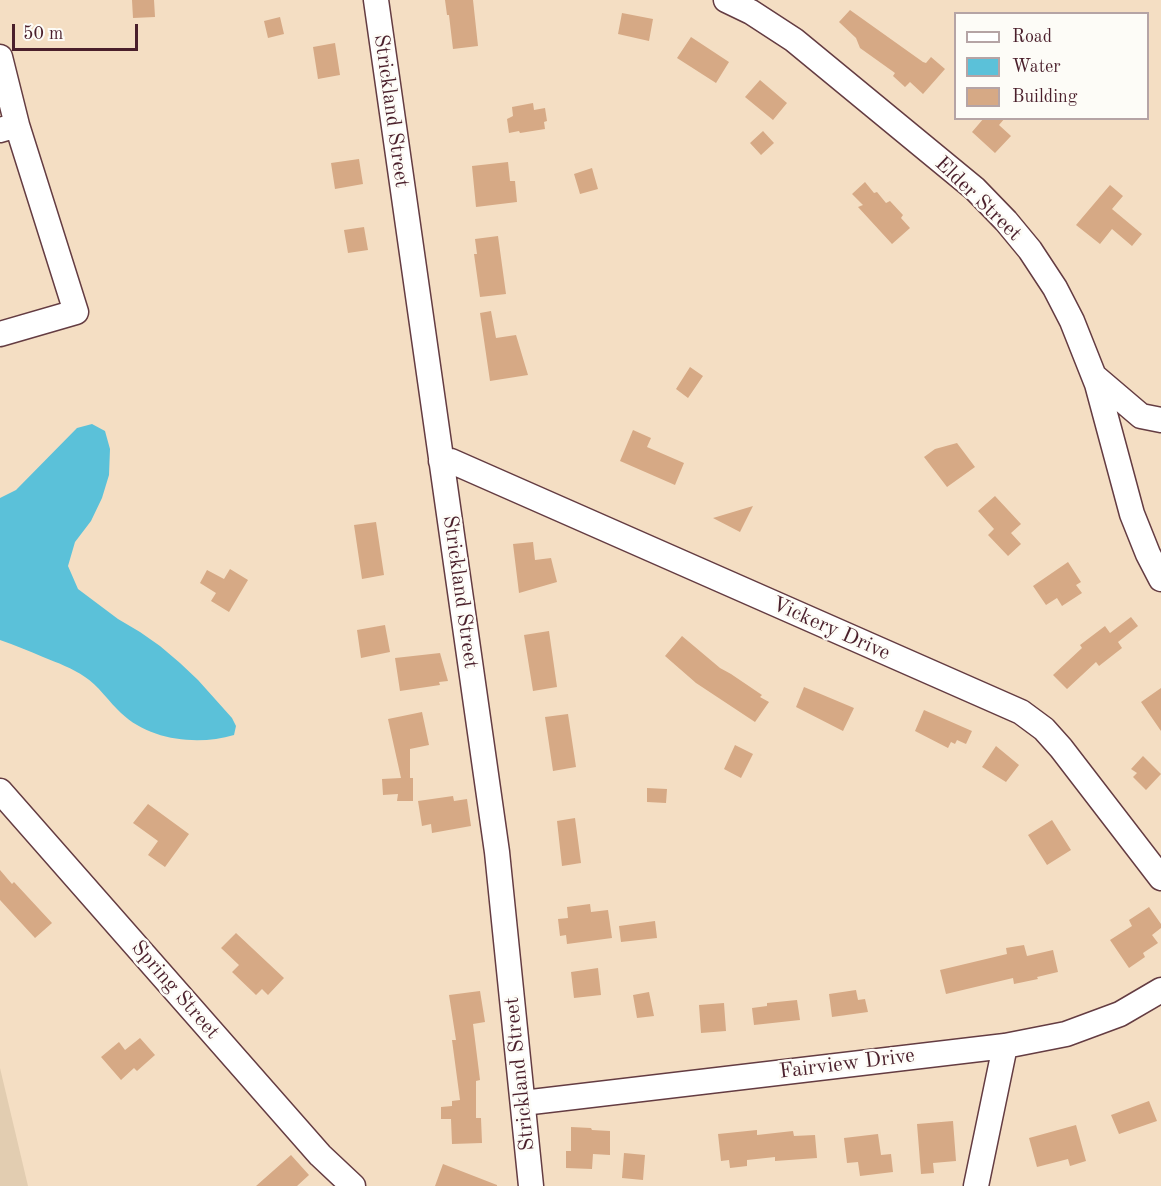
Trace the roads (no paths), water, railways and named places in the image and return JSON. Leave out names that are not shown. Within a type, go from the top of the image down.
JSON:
[{"type":"street","name":"Strickland Street","points":[[376,0],[497,852],[531,1186]]},
{"type":"street","name":"Elder Street","points":[[726,0],[751,12],[794,40],[975,189],[1030,250],[1055,288],[1072,321],[1094,376],[1132,514],[1161,579]]},
{"type":"street","points":[[0,57],[9,127],[76,312],[0,334]]},
{"type":"street","points":[[1094,376],[1141,416],[1161,421]]},
{"type":"street","points":[[1111,435],[1161,421]]},
{"type":"street","name":"Vickery Drive","points":[[441,461],[451,462],[1022,712],[1044,729],[1061,748],[1161,878]]},
{"type":"street","name":"Spring Street","points":[[0,791],[320,1155],[353,1186]]},
{"type":"street","name":"Fairview Drive","points":[[523,1103],[1005,1046],[1066,1034],[1120,1014],[1161,990]]},
{"type":"street","points":[[976,1186],[1005,1046]]},
{"type":"water","points":[[92,424],[105,431],[110,449],[109,475],[102,498],[91,521],[75,542],[68,566],[78,589],[118,619],[160,646],[180,663],[232,718],[236,726],[234,735],[189,740],[159,735],[132,722],[90,680],[80,674],[0,640],[0,498],[16,490],[77,428]]}]
